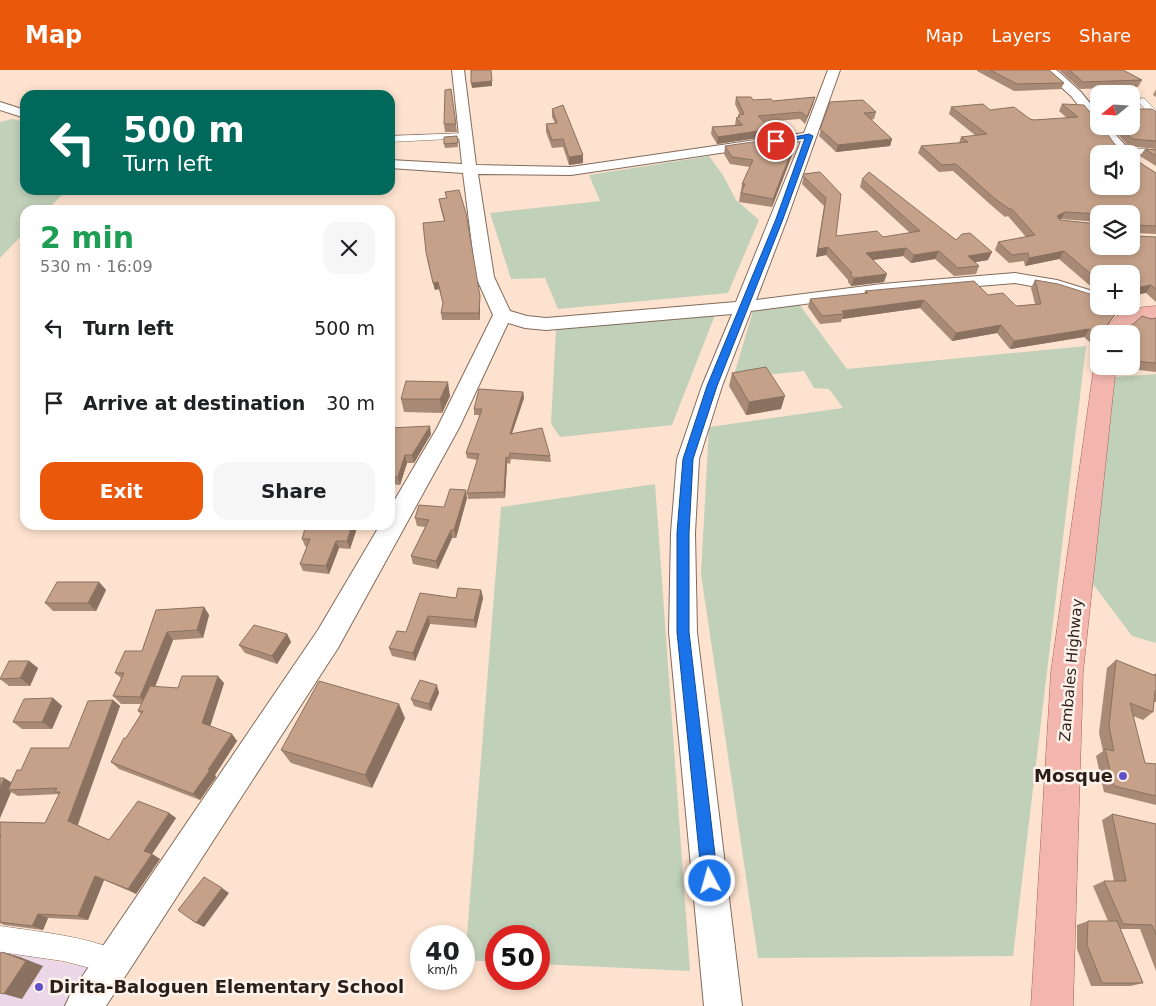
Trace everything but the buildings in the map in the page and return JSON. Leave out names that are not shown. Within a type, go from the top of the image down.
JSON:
[{"type":"main road","points":[[1140,311],[1156,312]]},
{"type":"main road","name":"Zambales Highway","points":[[1052,1006],[1067,672],[1104,375]]},
{"type":"street","points":[[458,70],[485,277],[502,315],[525,322],[546,324],[743,307],[882,289],[1015,278],[1057,285],[1090,296]]},
{"type":"street","points":[[723,1006],[683,632],[683,533],[688,459],[743,307],[780,219],[834,70]]},
{"type":"street","points":[[1048,70],[1063,79],[1090,111]]},
{"type":"street","points":[[1142,101],[1156,117]]},
{"type":"street","points":[[0,106],[20,112]]},
{"type":"street","points":[[1109,135],[1119,145]]},
{"type":"street","points":[[395,139],[467,136]]},
{"type":"street","points":[[395,164],[470,169],[571,171],[809,136]]},
{"type":"street","points":[[1140,155],[1156,153]]},
{"type":"street","points":[[395,521],[448,428],[502,315]]},
{"type":"street","points":[[84,1006],[328,639],[390,530]]},
{"type":"street","points":[[0,939],[63,948],[113,961]]},
{"type":"shaded area","name":"Dirita-Baloguen Elementary School","points":[[0,951],[91,968],[67,1006],[0,1006]]},
{"type":"green space","points":[[12,119],[20,121],[20,195],[62,195],[52,205],[20,205],[20,237],[0,258],[0,122]]},
{"type":"green space","points":[[709,156],[723,175],[736,200],[759,220],[728,293],[558,309],[545,278],[511,279],[490,213],[600,201],[589,175]]},
{"type":"green space","points":[[799,304],[847,369],[1086,346],[1013,956],[758,958],[701,574],[709,427],[843,408],[829,389],[814,388],[804,371],[733,378],[753,311]]},
{"type":"green space","points":[[715,315],[672,425],[560,437],[551,424],[556,328]]},
{"type":"green space","points":[[1156,374],[1156,643],[1132,636],[1090,580],[1114,377]]},
{"type":"green space","points":[[655,484],[690,971],[550,965],[550,925],[485,925],[485,961],[475,961],[475,925],[468,925],[501,507]]},
{"type":"place","name":"Mosque","points":[[1123,776]]},
{"type":"place","name":"Dirita-Baloguen Elementary School","points":[[39,987]]},
{"type":"route","points":[[710,881],[683,632],[683,533],[688,459],[712,386],[780,219],[809,136],[776,141]]}]
